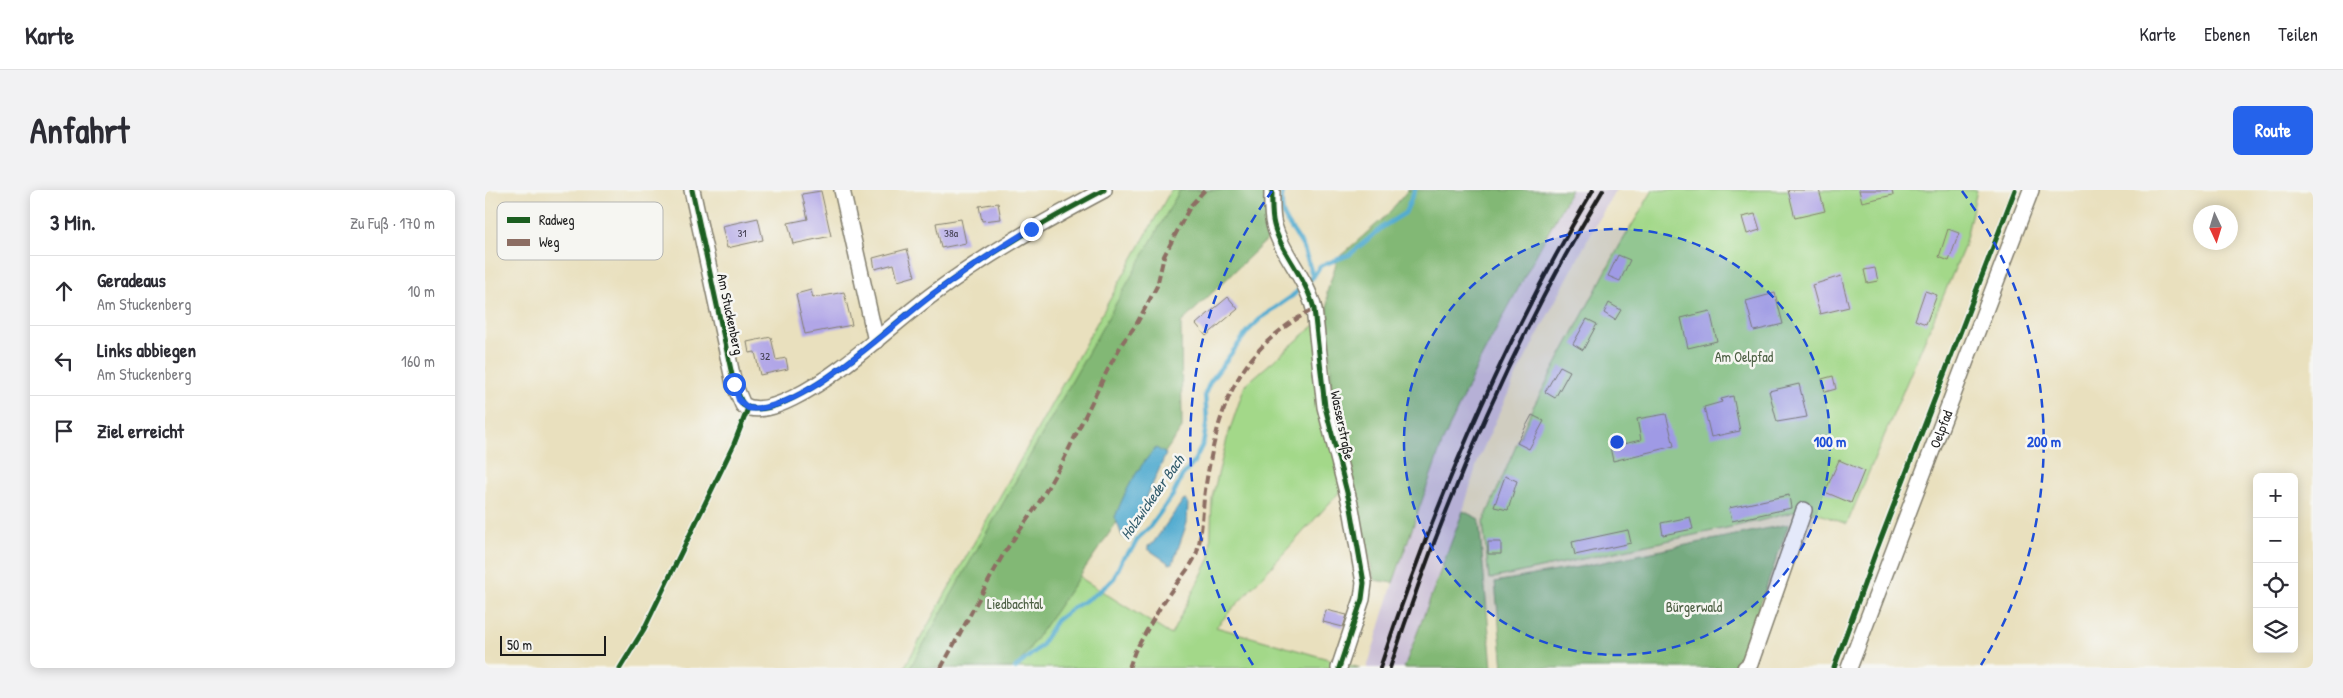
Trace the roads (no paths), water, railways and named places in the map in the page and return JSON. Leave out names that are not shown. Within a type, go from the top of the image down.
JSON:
[{"type":"street","name":"Am Stuckenberg","points":[[692,190],[734,384],[743,405],[748,408],[764,408],[794,398],[815,385],[876,340],[932,295],[989,255],[1031,229],[1104,190]]},
{"type":"street","points":[[842,190],[876,340]]},
{"type":"street","name":"Wasserstraße","points":[[1272,190],[1273,225],[1277,236],[1310,294],[1314,309],[1325,407],[1351,508],[1364,583],[1362,599],[1339,668]]},
{"type":"street","name":"Oelpfad","points":[[1849,668],[2031,190]]},
{"type":"street","points":[[1745,668],[1750,664],[1804,510]]},
{"type":"water","points":[[1156,448],[1166,454],[1137,519],[1126,538],[1122,536],[1115,517],[1132,480]]},
{"type":"water","points":[[1184,499],[1188,502],[1187,523],[1173,563],[1170,564],[1148,549],[1148,546],[1153,543]]},
{"type":"waterway","name":"Holzwickeder Bach","points":[[1283,190],[1282,208],[1286,221],[1303,247],[1313,277]]},
{"type":"waterway","name":"Holzwickeder Bach","points":[[1015,668],[1041,646],[1056,621],[1071,609],[1093,596],[1114,578],[1123,558],[1133,548],[1138,538],[1149,528],[1173,495],[1182,476],[1192,465],[1203,444],[1207,421],[1205,394],[1210,382],[1248,331],[1262,317],[1291,297],[1313,277],[1320,266],[1349,255],[1384,226],[1405,213],[1415,190]]},
{"type":"railway","points":[[1380,668],[1424,545],[1473,423],[1529,305],[1593,190]]},
{"type":"railway","points":[[1390,668],[1433,544],[1483,423],[1539,305],[1603,190]]},
{"type":"park label","name":"Am Oelpfad","points":[[1744,356]]},
{"type":"park label","name":"Liedbachtal","points":[[1015,603]]},
{"type":"park label","name":"Bürgerwald","points":[[1694,606]]}]
